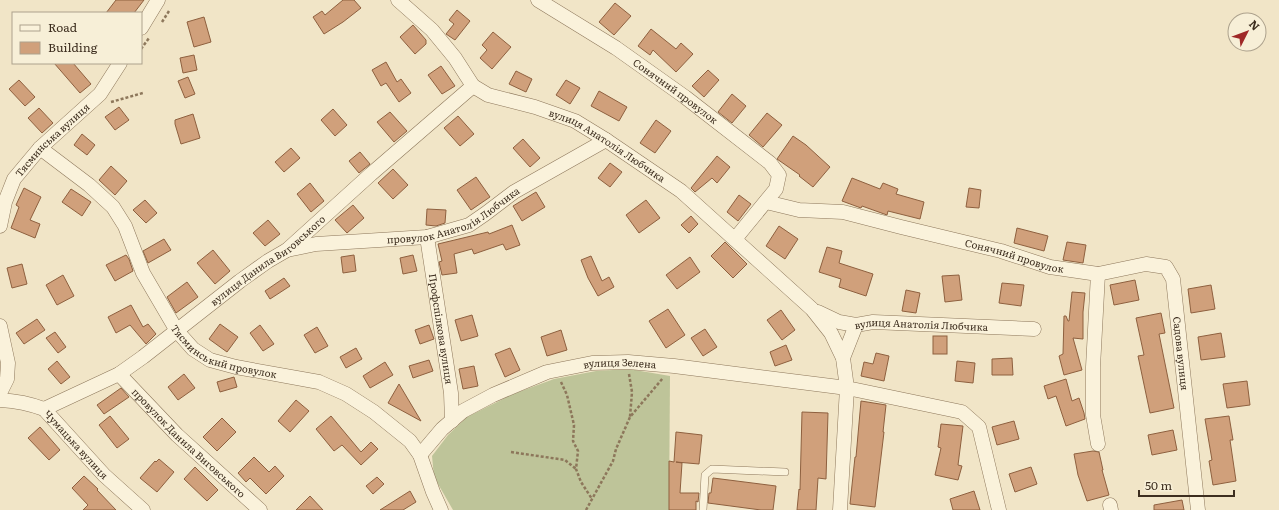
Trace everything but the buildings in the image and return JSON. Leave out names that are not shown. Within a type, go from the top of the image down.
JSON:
[{"type":"street","points":[[142,26],[158,0]]},
{"type":"street","name":"вулиця Анатолія Любчика","points":[[398,0],[432,30],[455,58],[473,86],[488,95],[535,106],[575,121],[606,140],[681,191],[812,309],[832,333],[843,358],[847,388],[840,510]]},
{"type":"street","name":"Сонячний провулок","points":[[538,0],[616,48],[685,97],[770,163],[779,175],[776,189],[735,239]]},
{"type":"street","name":"Тясминська вулиця","points":[[0,226],[5,202],[14,179],[40,148],[100,94],[119,64]]},
{"type":"street","name":"вулиця Данила Виговського","points":[[44,410],[119,374],[144,357],[240,281],[268,261],[287,250],[371,174],[473,86]]},
{"type":"street","name":"провулок Анатолія Любчика","points":[[287,250],[316,244],[427,237],[469,225],[514,192],[606,140]]},
{"type":"street","name":"Тясминський провулок","points":[[40,148],[89,185],[114,207],[125,226],[143,274],[177,331],[193,349],[210,360],[236,367],[319,382],[346,394],[374,412],[410,441],[420,455],[441,510]]},
{"type":"street","name":"Сонячний провулок","points":[[766,202],[800,210],[843,212],[1001,251],[1050,267],[1098,274]]},
{"type":"street","name":"Профспілкова вулиця","points":[[427,237],[450,393],[452,421]]},
{"type":"street","name":"Садова вулиця","points":[[1098,274],[1146,264],[1166,267],[1173,279],[1198,510]]},
{"type":"street","points":[[1098,274],[1093,367],[1093,415],[1098,444]]},
{"type":"street","name":"вулиця Анатолія Любчика","points":[[812,309],[839,322],[856,325],[873,322],[1034,329]]},
{"type":"street","points":[[843,358],[856,325]]},
{"type":"street","points":[[0,326],[3,350],[8,363],[7,379],[0,393]]},
{"type":"street","name":"вулиця Зелена","points":[[420,455],[442,429],[462,411],[493,395],[547,372],[592,363],[628,362],[674,366],[847,388]]},
{"type":"street","name":"провулок Данила Виговського","points":[[119,374],[177,435],[260,510]]},
{"type":"street","points":[[7,379],[21,402]]},
{"type":"street","points":[[847,388],[962,412],[979,427],[999,510]]},
{"type":"street","name":"Чумацька вулиця","points":[[0,400],[31,404],[44,410],[104,475],[143,510]]},
{"type":"lane","points":[[703,510],[705,475],[712,469],[784,472]]},
{"type":"path","points":[[109,103],[143,93]]},
{"type":"path","points":[[628,362],[632,392],[630,417]]},
{"type":"path","points":[[586,510],[613,461],[630,417],[674,366]]},
{"type":"path","points":[[556,370],[567,395],[574,425],[573,441],[578,451],[576,469],[581,482],[592,499]]},
{"type":"path","points":[[511,452],[565,460],[576,469]]},
{"type":"green space","points":[[629,369],[670,376],[669,510],[453,510],[434,477],[432,456],[448,435],[467,417],[513,394],[554,379],[596,371]]}]
